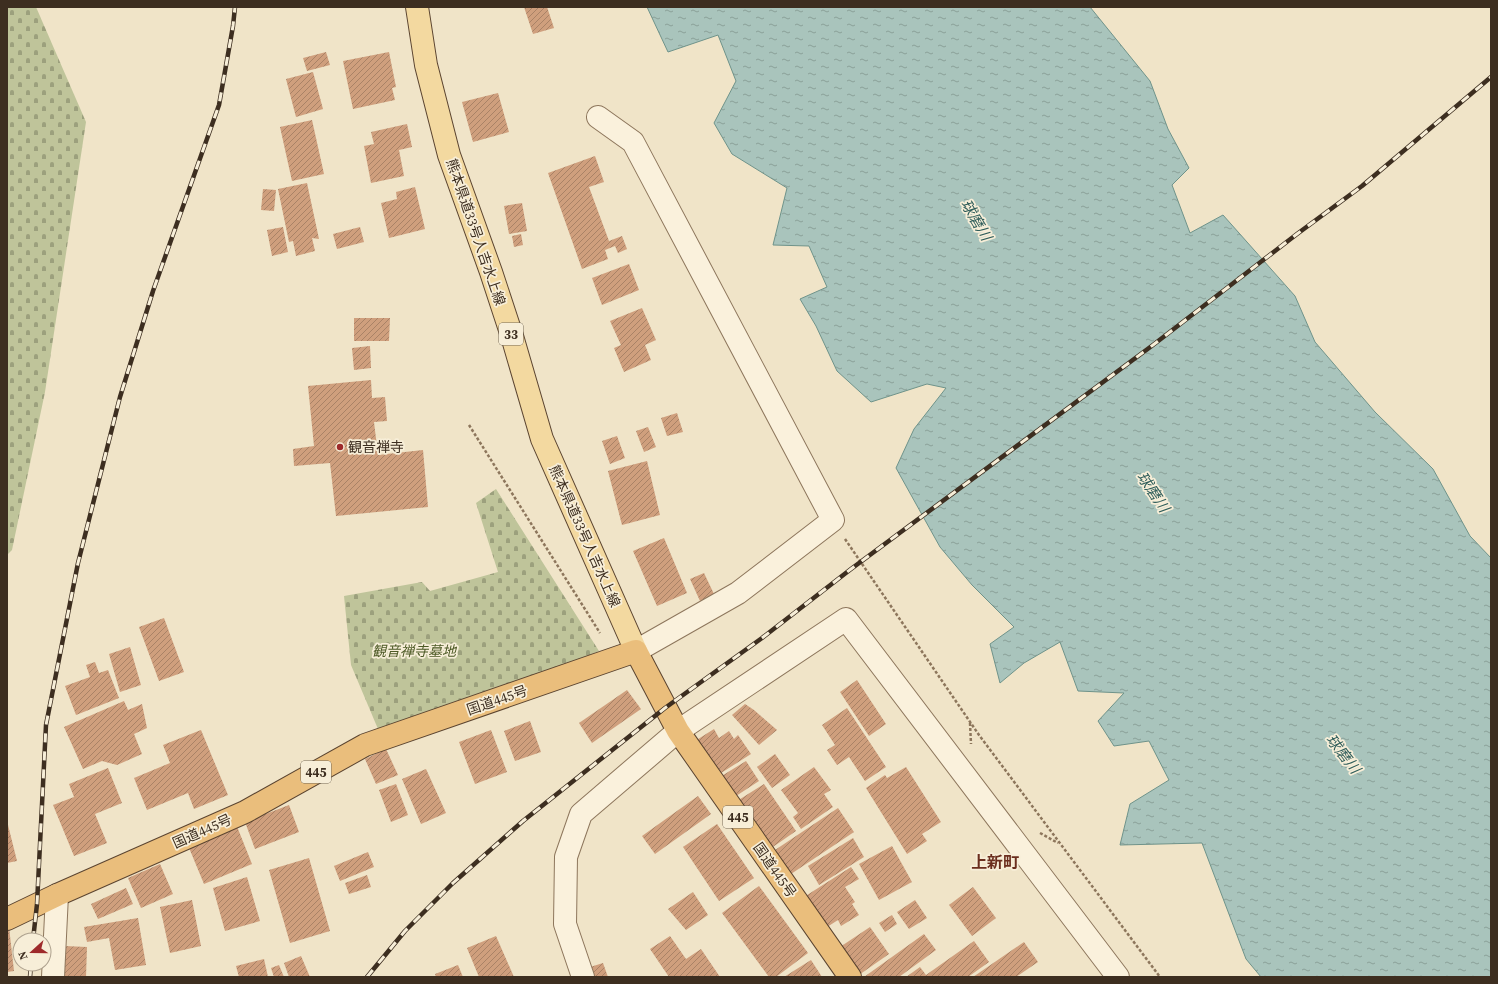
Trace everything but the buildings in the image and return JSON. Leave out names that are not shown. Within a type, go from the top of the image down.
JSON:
[{"type":"highway","name":"国道445号","points":[[7,919],[56,894],[245,812],[365,745],[627,654],[678,731],[850,977]]},
{"type":"main road","name":"熊本県道33号人吉水上線","points":[[417,7],[426,65],[449,155],[491,272],[512,336],[542,439],[627,654]]},
{"type":"street","points":[[598,116],[633,142],[833,520],[738,593],[627,654]]},
{"type":"street","points":[[583,977],[566,924],[566,857],[581,814],[678,731],[846,619],[1118,977]]},
{"type":"street","points":[[53,977],[56,894]]},
{"type":"path","points":[[469,425],[627,654]]},
{"type":"path","points":[[833,520],[979,735],[1160,977]]},
{"type":"green space","points":[[7,7],[36,7],[86,122],[45,392],[12,550],[7,555]]},
{"type":"green space","name":"観音禅寺墓地","points":[[496,489],[599,651],[557,670],[378,729],[351,665],[344,596],[422,582],[430,591],[498,572],[476,503]]},
{"type":"water","name":"球磨川","points":[[647,7],[1090,7],[1150,81],[1168,129],[1189,168],[1172,185],[1190,233],[1223,215],[1295,296],[1315,342],[1375,412],[1433,469],[1470,536],[1491,558],[1491,977],[1261,977],[1246,959],[1202,843],[1120,845],[1130,804],[1169,780],[1149,741],[1114,746],[1098,721],[1124,693],[1078,691],[1060,642],[1024,663],[1000,683],[990,644],[1014,627],[972,585],[940,547],[896,468],[914,429],[946,388],[927,384],[871,402],[837,371],[816,326],[800,299],[827,287],[809,246],[773,245],[787,188],[732,154],[714,123],[736,81],[718,35],[668,52]]},
{"type":"railway","points":[[34,932],[37,904],[46,725],[78,563],[120,397],[153,291],[219,105],[235,7]]},
{"type":"railway","points":[[367,977],[405,931],[453,883],[523,821],[665,708],[762,638],[851,569],[1153,345],[1362,186],[1491,77]]},
{"type":"railway","points":[[30,972],[30,977]]},
{"type":"place","name":"観音禅寺","points":[[340,447]]},
{"type":"district","name":"上新町","points":[[995,862]]}]
